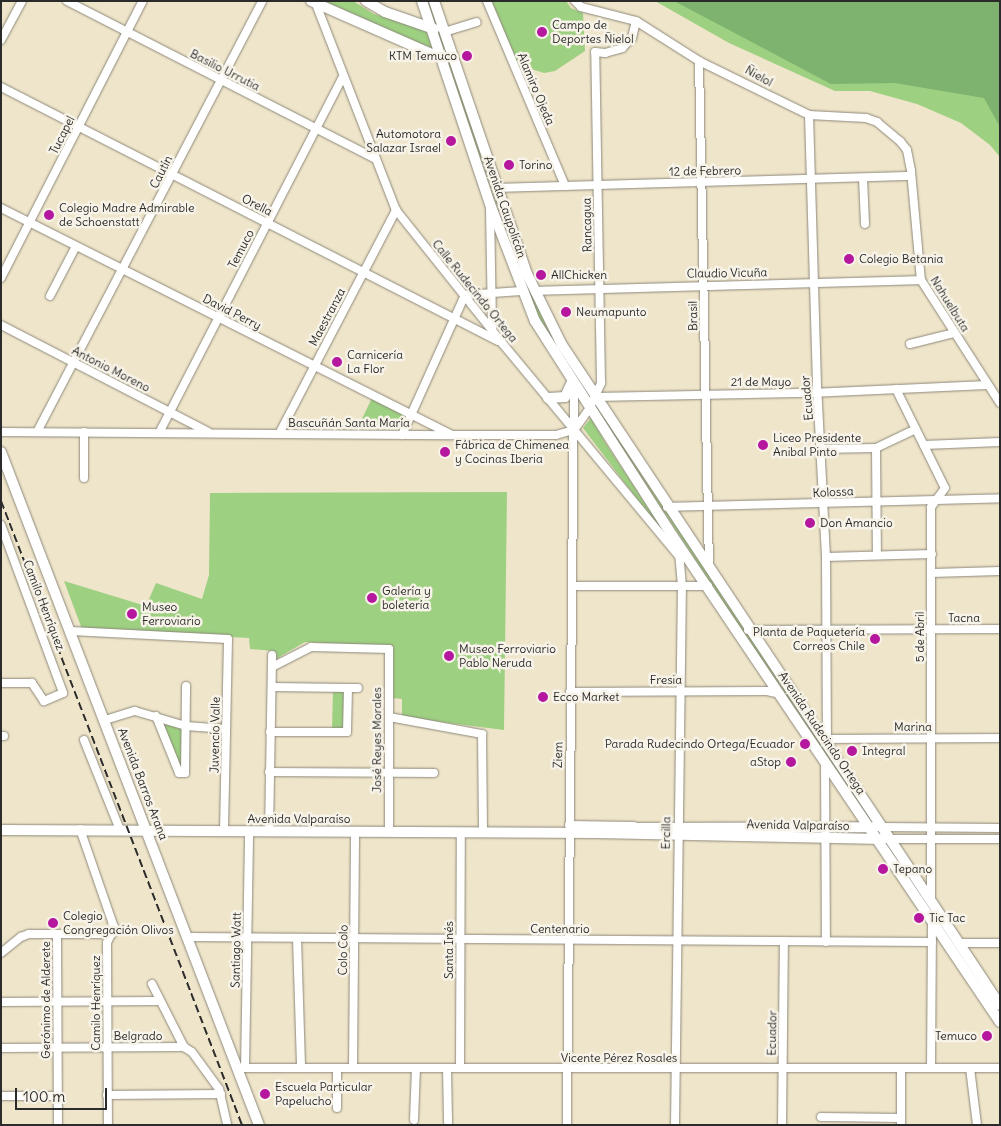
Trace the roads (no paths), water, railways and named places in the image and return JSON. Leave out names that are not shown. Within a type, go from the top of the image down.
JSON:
[{"type":"main road","points":[[366,1],[385,12],[430,27],[445,35]]},
{"type":"main road","name":"Avenida Caupolicán","points":[[422,1],[490,204],[522,291],[573,384],[589,409]]},
{"type":"main road","name":"Avenida Caupolicán","points":[[434,1],[535,291],[542,308],[594,397]]},
{"type":"main road","points":[[314,2],[432,54],[438,53]]},
{"type":"main road","points":[[468,138],[480,135]]},
{"type":"main road","points":[[478,168],[485,180],[499,188]]},
{"type":"main road","points":[[522,291],[542,308]]},
{"type":"main road","points":[[548,398],[565,397],[573,384]]},
{"type":"main road","name":"Avenida Rudecindo Ortega","points":[[594,397],[748,630],[825,738],[889,840],[1000,1005]]},
{"type":"main road","name":"Avenida Rudecindo Ortega","points":[[589,409],[1000,1022]]},
{"type":"main road","name":"Avenida Barros Arana","points":[[1,452],[188,937],[242,1068],[259,1125]]},
{"type":"main road","name":"Avenida Valparaíso","points":[[597,833],[646,826],[677,830],[889,840]]},
{"type":"main road","name":"Avenida Valparaíso","points":[[1,830],[484,833],[568,829],[597,833],[825,826],[881,827]]},
{"type":"street","points":[[1,40],[3,30],[22,1]]},
{"type":"street","name":"Basilio Urrutia","points":[[67,1],[374,158]]},
{"type":"street","name":"Tucapel","points":[[1,278],[143,1]]},
{"type":"street","name":"Cautín","points":[[37,432],[262,1]]},
{"type":"street","name":"Alamiro Ojeda","points":[[487,1],[565,186]]},
{"type":"street","name":"Ñielol","points":[[574,1],[582,7],[636,21],[699,61],[809,115],[859,117],[877,122],[907,150],[911,176]]},
{"type":"street","name":"Calle Rudecindo Ortega","points":[[314,2],[396,210],[492,331],[679,556]]},
{"type":"street","name":"Rancagua","points":[[594,397],[601,383],[595,52],[605,53],[622,48],[632,38],[636,21]]},
{"type":"street","points":[[445,35],[476,22]]},
{"type":"street","name":"Brasil","points":[[699,61],[710,571]]},
{"type":"street","name":"Temuco","points":[[159,433],[343,76]]},
{"type":"street","name":"Orella","points":[[1,87],[502,343]]},
{"type":"street","name":"Ecuador","points":[[809,115],[813,283],[826,557],[825,738]]},
{"type":"street","name":"12 de Febrero","points":[[499,188],[810,181],[911,176]]},
{"type":"street","name":"Nahuelbuta","points":[[911,176],[921,280],[1000,403]]},
{"type":"street","points":[[863,178],[865,224]]},
{"type":"street","points":[[490,204],[489,293],[492,331]]},
{"type":"street","name":"David Perry","points":[[1,208],[314,366],[412,412],[452,435]]},
{"type":"street","name":"Maestranza","points":[[278,434],[396,210]]},
{"type":"street","points":[[50,296],[76,246]]},
{"type":"street","name":"Claudio Vicuña","points":[[535,291],[921,280]]},
{"type":"street","points":[[402,435],[465,295],[522,291]]},
{"type":"street","name":"Antonio Moreno","points":[[1,325],[211,434]]},
{"type":"street","points":[[910,344],[954,333]]},
{"type":"street","name":"Ziem","points":[[566,1125],[573,384]]},
{"type":"street","name":"21 de Mayo","points":[[594,397],[819,393],[987,385]]},
{"type":"street","name":"5 de Abril","points":[[896,389],[945,488],[932,507],[931,630],[933,738],[930,827],[931,902]]},
{"type":"street","points":[[574,430],[589,409],[594,397]]},
{"type":"street","points":[[822,449],[876,448],[916,429]]},
{"type":"street","name":"Bascuñán Santa María","points":[[1,432],[556,435],[574,430]]},
{"type":"street","points":[[84,432],[84,478]]},
{"type":"street","points":[[924,444],[1000,442]]},
{"type":"street","points":[[876,448],[877,555]]},
{"type":"street","name":"Kolossa","points":[[667,507],[1000,498]]},
{"type":"street","name":"Camilo Henríquez","points":[[1,525],[63,693],[44,701],[32,683],[1,682]]},
{"type":"street","name":"Ercilla","points":[[675,1125],[677,830],[682,586],[679,542]]},
{"type":"street","points":[[826,557],[932,554]]},
{"type":"street","points":[[932,573],[1000,571]]},
{"type":"street","points":[[572,586],[708,586]]},
{"type":"street","name":"Tacna","points":[[748,630],[1000,630]]},
{"type":"street","name":"Juvencio Valle","points":[[71,631],[228,639],[224,832]]},
{"type":"street","name":"José Reyes Morales","points":[[272,667],[311,646],[389,649],[389,832]]},
{"type":"street","points":[[269,832],[272,655]]},
{"type":"street","points":[[762,691],[769,677]]},
{"type":"street","points":[[156,716],[179,773],[185,773],[186,686]]},
{"type":"street","points":[[272,687],[358,688]]},
{"type":"street","points":[[347,732],[348,688]]},
{"type":"street","name":"Fresia","points":[[570,692],[762,691],[780,694]]},
{"type":"street","points":[[105,720],[135,711],[186,726],[226,729]]},
{"type":"street","points":[[389,717],[482,734],[484,833]]},
{"type":"street","points":[[270,732],[357,733]]},
{"type":"street","name":"Marina","points":[[825,738],[1000,738]]},
{"type":"street","points":[[84,740],[120,830]]},
{"type":"street","points":[[825,760],[826,942]]},
{"type":"street","points":[[269,772],[434,773]]},
{"type":"street","name":"Avenida Valparaíso","points":[[568,829],[646,826]]},
{"type":"street","name":"Avenida Valparaíso","points":[[881,827],[1000,828]]},
{"type":"street","name":"Camilo Henríquez","points":[[80,829],[112,922],[112,934],[108,943],[108,1125]]},
{"type":"street","name":"Santiago Watt","points":[[242,1068],[247,938],[248,832]]},
{"type":"street","name":"Colo Colo","points":[[353,1068],[356,832]]},
{"type":"street","name":"Santa Inés","points":[[460,1068],[461,833]]},
{"type":"street","name":"Avenida Valparaíso","points":[[889,840],[1000,839]]},
{"type":"street","points":[[930,1068],[932,922]]},
{"type":"street","points":[[1,953],[24,935],[112,934]]},
{"type":"street","name":"Gerónimo de Alderete","points":[[57,935],[58,1125]]},
{"type":"street","name":"Centenario","points":[[188,937],[932,942]]},
{"type":"street","points":[[297,938],[301,1068]]},
{"type":"street","name":"Ecuador","points":[[782,1125],[784,941]]},
{"type":"street","points":[[958,943],[1000,943]]},
{"type":"street","points":[[152,984],[184,1047],[190,1050],[221,1094],[227,1125]]},
{"type":"street","points":[[1,1002],[160,1001]]},
{"type":"street","name":"Belgrado","points":[[1,1048],[184,1047]]},
{"type":"street","name":"Vicente Pérez Rosales","points":[[242,1068],[782,1070],[1000,1068]]},
{"type":"street","points":[[337,1068],[337,1108]]},
{"type":"street","points":[[414,1120],[416,1068]]},
{"type":"street","points":[[446,1068],[448,1122]]},
{"type":"street","points":[[970,1068],[977,1125]]},
{"type":"street","points":[[821,1117],[839,1121],[901,1121],[901,1070]]},
{"type":"street","points":[[108,1095],[221,1094]]},
{"type":"street","points":[[1,1096],[58,1096]]},
{"type":"railway","points":[[1,501],[242,1125]]},
{"type":"place","name":"Campo de Deportes Ñielol","points":[[542,32]]},
{"type":"place","name":"KTM Temuco","points":[[467,56]]},
{"type":"place","name":"Automotora Salazar Israel","points":[[451,141]]},
{"type":"place","name":"Torino","points":[[509,165]]},
{"type":"place","name":"Colegio Madre Admirable de Schoenstatt","points":[[49,215]]},
{"type":"place","name":"Colegio Betania","points":[[849,259]]},
{"type":"place","name":"AllChicken","points":[[541,275]]},
{"type":"place","name":"Neumapunto","points":[[566,312]]},
{"type":"place","name":"Carnicería La Flor","points":[[337,362]]},
{"type":"place","name":"Liceo Presidente Anibal Pinto","points":[[763,445]]},
{"type":"place","name":"Fábrica de Chimenea y Cocinas Iberia","points":[[445,452]]},
{"type":"place","name":"Don Amancio","points":[[810,523]]},
{"type":"place","name":"Galería y boletería","points":[[372,598]]},
{"type":"place","name":"Museo Ferroviario","points":[[132,614]]},
{"type":"place","name":"Planta de Paquetería Correos Chile","points":[[875,639]]},
{"type":"place","name":"Museo Ferroviario Pablo Neruda","points":[[449,656]]},
{"type":"place","name":"Ecco Market","points":[[543,697]]},
{"type":"place","name":"Parada Rudecindo Ortega/Ecuador","points":[[805,744]]},
{"type":"place","name":"Integral","points":[[852,751]]},
{"type":"place","name":"aStop","points":[[791,762]]},
{"type":"place","name":"Tepano","points":[[883,869]]},
{"type":"place","name":"Tic Tac","points":[[919,918]]},
{"type":"place","name":"Colegio Congregación Olivos","points":[[53,923]]},
{"type":"place","name":"Temuco","points":[[987,1036]]},
{"type":"place","name":"Escuela Particular Papelucho","points":[[265,1094]]}]
